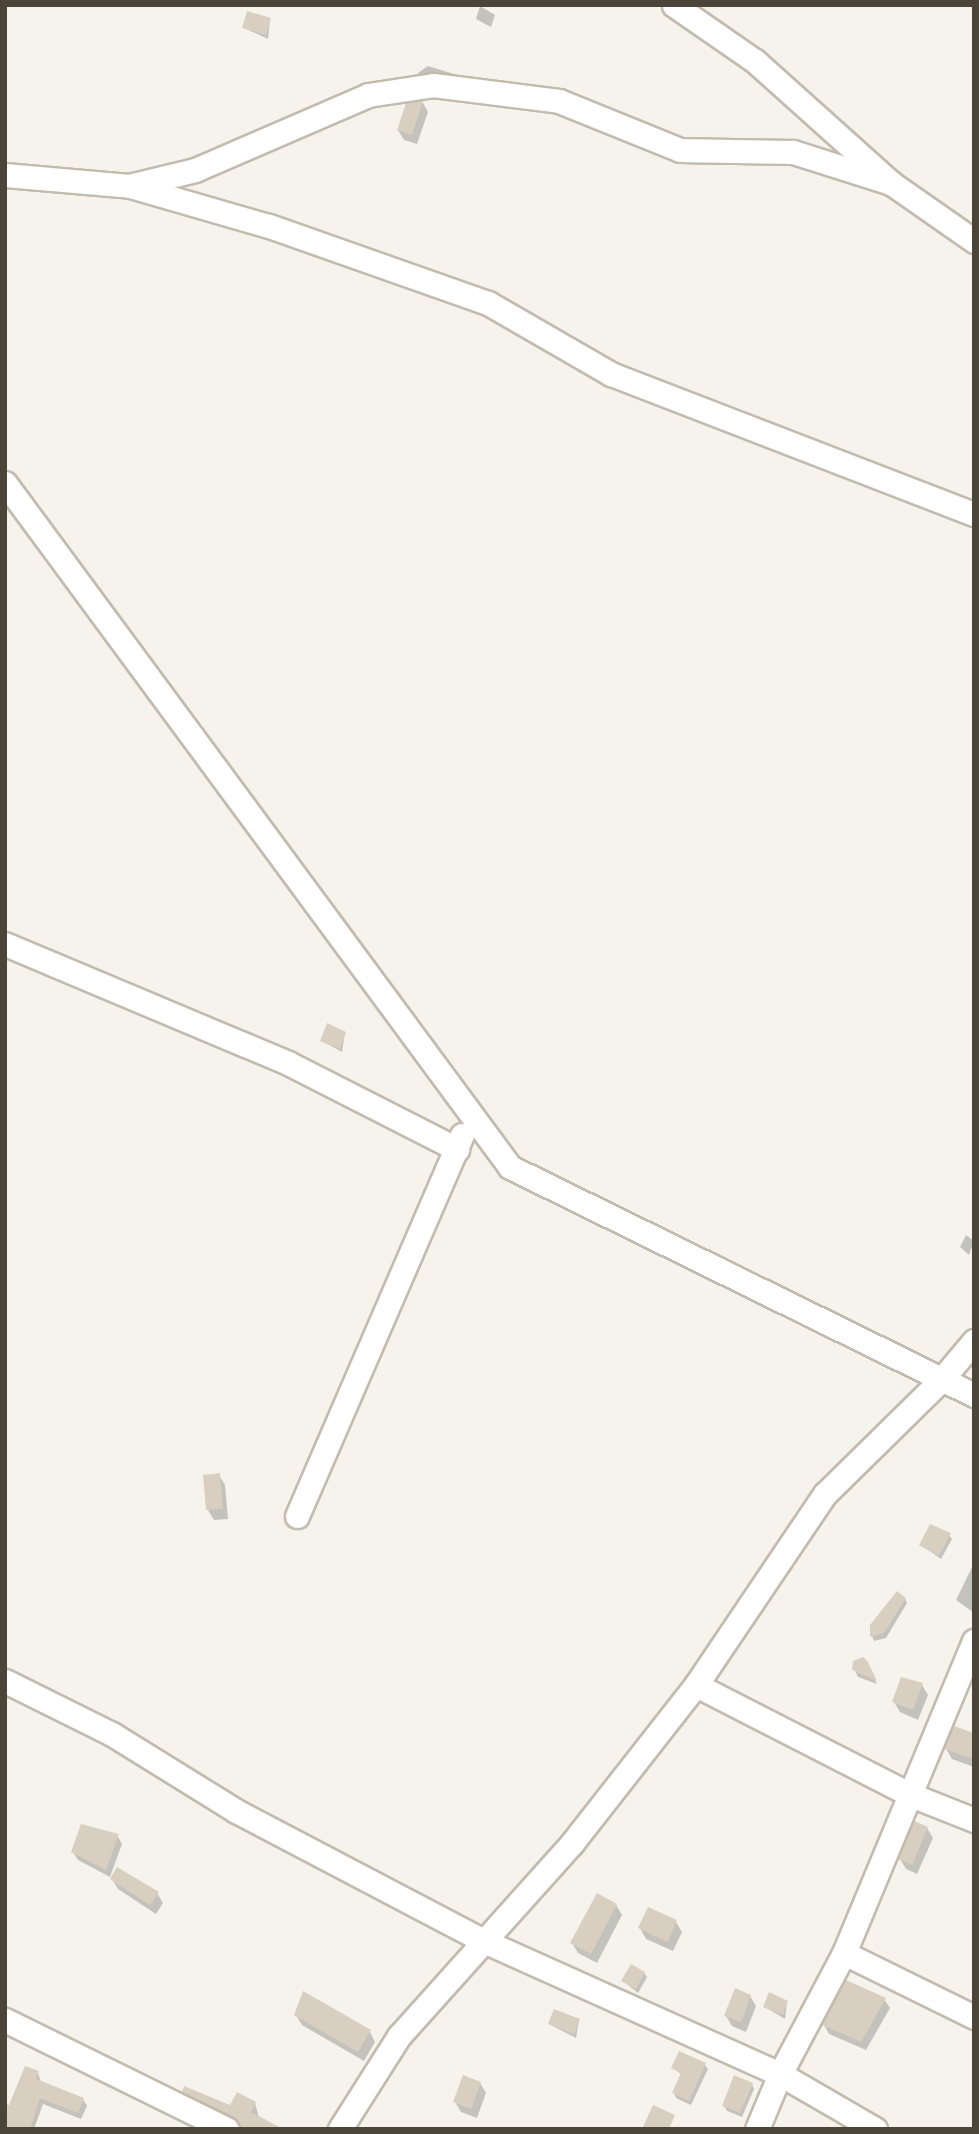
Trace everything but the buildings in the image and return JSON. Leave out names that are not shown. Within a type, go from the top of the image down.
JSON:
[{"type":"street","points":[[674,5],[755,61],[891,183],[974,241]]},
{"type":"street","points":[[130,186],[195,170],[368,95],[433,85],[559,101],[680,150],[793,152],[891,183]]},
{"type":"street","points":[[5,175],[130,186],[269,226],[488,303],[611,374],[974,514]]},
{"type":"street","points":[[5,483],[509,1167],[974,1395]]},
{"type":"street","points":[[5,944],[288,1063],[457,1149]]},
{"type":"street","points":[[298,1516],[469,1116]]},
{"type":"street","points":[[340,2129],[399,2035],[486,1942],[572,1843],[696,1685],[825,1494],[942,1379],[974,1341]]},
{"type":"street","points":[[757,2129],[780,2074],[844,1953],[974,1641]]},
{"type":"street","points":[[5,1681],[112,1734],[236,1811],[486,1942],[780,2074],[875,2129]]},
{"type":"street","points":[[696,1685],[911,1795],[974,1820]]},
{"type":"street","points":[[844,1953],[974,2017]]},
{"type":"street","points":[[5,2020],[227,2129]]}]
